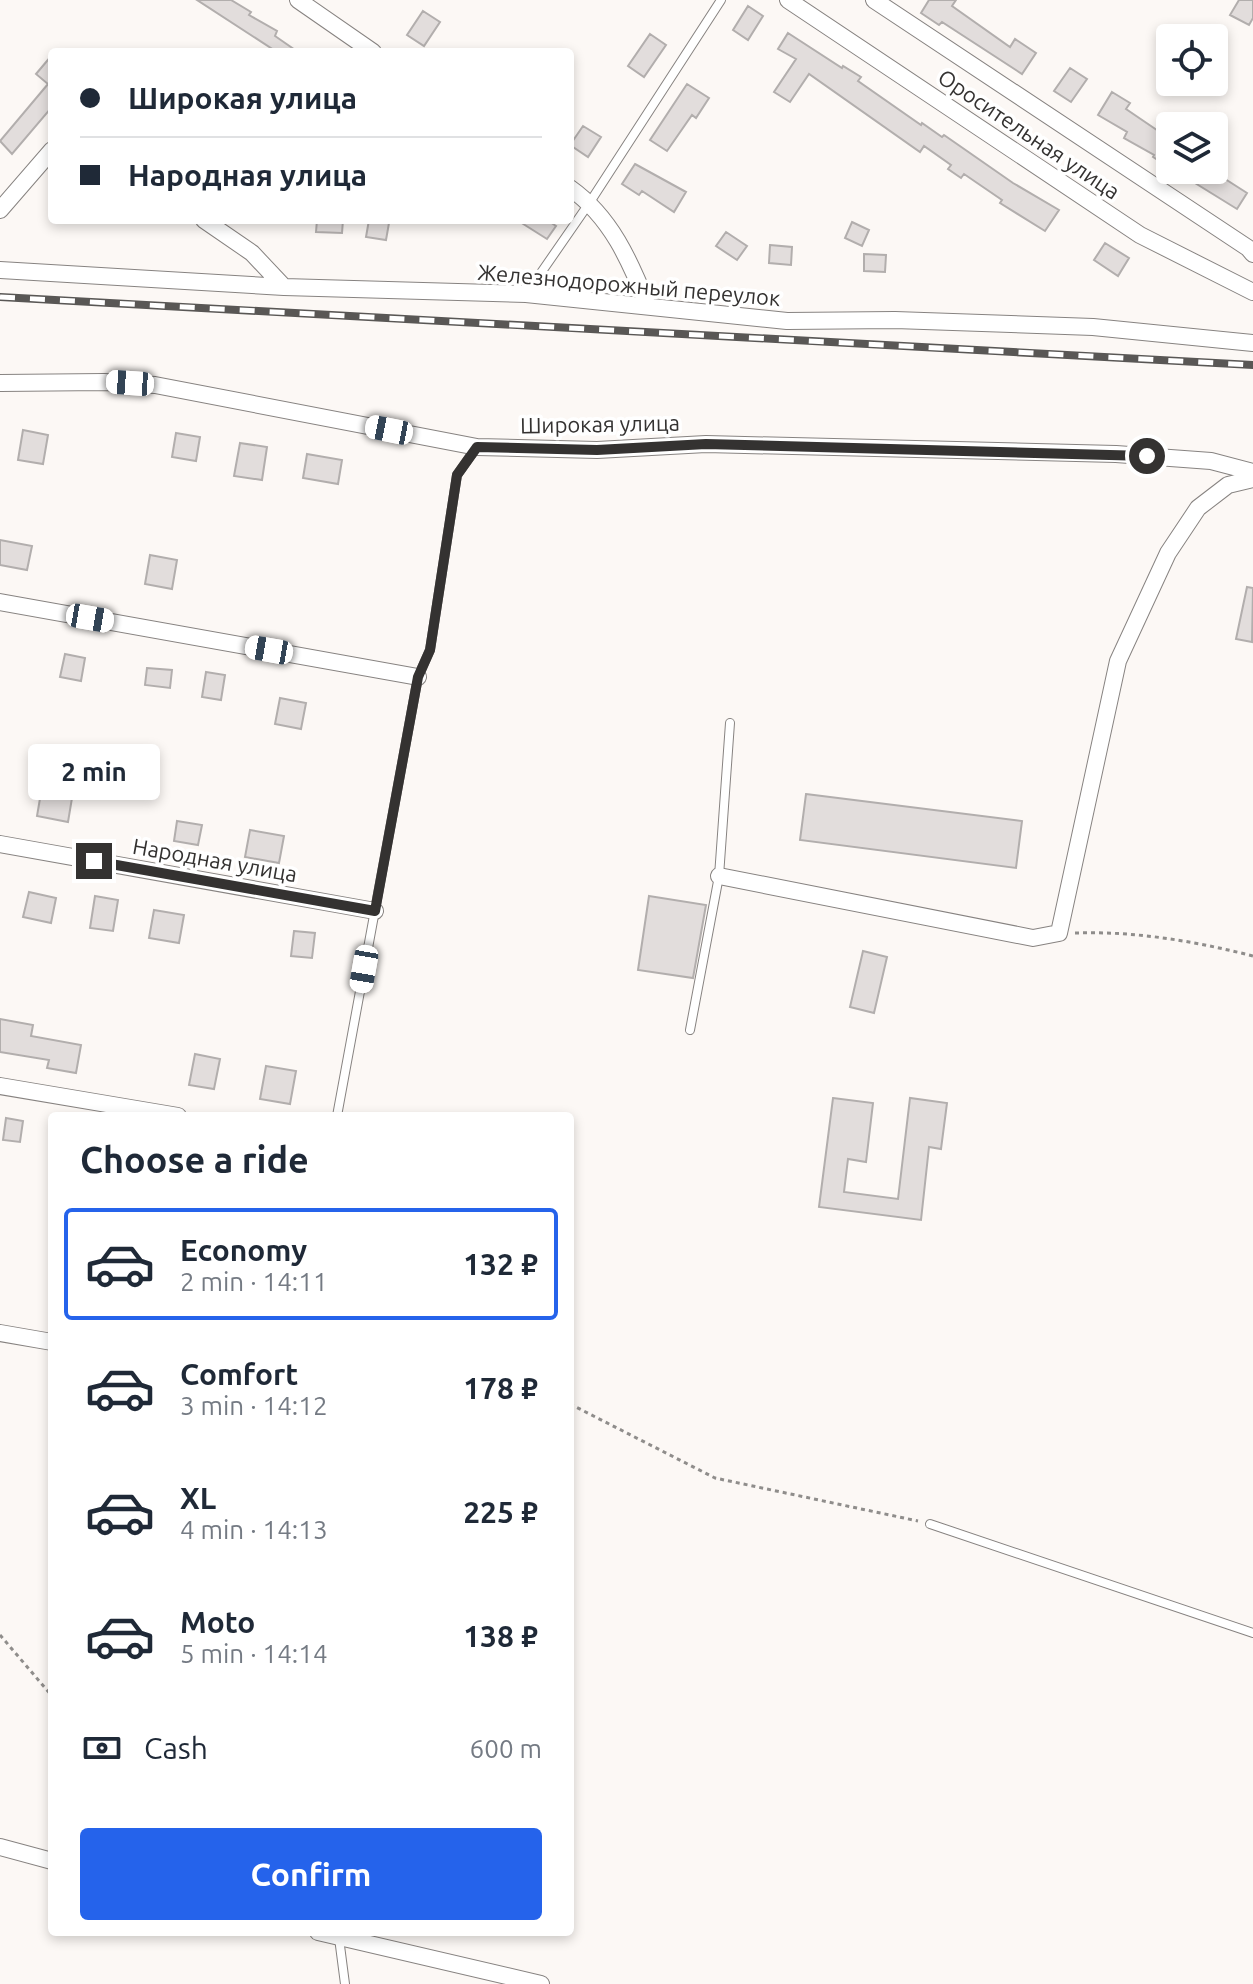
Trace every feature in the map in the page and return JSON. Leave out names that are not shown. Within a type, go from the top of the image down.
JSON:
[{"type":"street","points":[[298,0],[367,48]]},
{"type":"street","name":"Оросительная улица","points":[[788,0],[1140,235],[1253,292]]},
{"type":"street","name":"Оросительная улица","points":[[874,0],[1253,254]]},
{"type":"street","points":[[0,210],[48,155]]},
{"type":"street","points":[[574,191],[590,202],[626,252],[648,306]]},
{"type":"street","points":[[210,224],[252,253],[284,287]]},
{"type":"street","name":"Железнодорожный переулок","points":[[0,270],[284,287],[526,294],[787,321],[895,320],[1093,327],[1253,343]]},
{"type":"street","name":"Широкая улица","points":[[0,383],[155,385],[477,447],[597,450],[706,444],[1116,454],[1211,461],[1253,472]]},
{"type":"street","points":[[719,876],[1033,938],[1059,933],[1118,661],[1168,553],[1198,508],[1228,485],[1253,479]]},
{"type":"street","points":[[0,602],[418,677]]},
{"type":"street","name":"Народная улица","points":[[0,844],[375,911]]},
{"type":"street","points":[[0,1086],[154,1112]]},
{"type":"street","points":[[0,1333],[48,1341]]},
{"type":"street","points":[[0,1847],[48,1860]]},
{"type":"street","points":[[332,1936],[541,1984]]},
{"type":"lane","points":[[526,294],[590,202],[721,0]]},
{"type":"lane","points":[[338,1112],[418,677],[430,650],[457,475],[477,447]]},
{"type":"lane","points":[[690,1030],[719,876],[730,723]]},
{"type":"lane","points":[[930,1524],[1253,1633]]},
{"type":"lane","points":[[339,1938],[345,1984]]},
{"type":"path","points":[[1059,933],[1122,932],[1219,947],[1253,956]]},
{"type":"path","points":[[574,1406],[715,1478],[930,1524]]},
{"type":"path","points":[[0,1635],[48,1691]]},
{"type":"building","points":[[197,0],[231,0],[277,31],[275,36],[292,48],[271,48]]},
{"type":"building","points":[[929,0],[956,0],[952,6],[1010,47],[1015,39],[1036,53],[1022,74],[942,22],[939,25],[921,13]]},
{"type":"building","points":[[1239,0],[1253,0],[1253,18],[1249,25],[1230,15]]},
{"type":"building","points":[[748,6],[763,16],[748,40],[733,30]]},
{"type":"building","points":[[423,11],[440,22],[424,46],[407,35]]},
{"type":"building","points":[[788,33],[861,77],[858,81],[921,125],[942,137],[944,135],[1013,183],[1059,210],[1045,231],[1000,203],[1002,200],[964,174],[961,178],[948,169],[951,165],[924,146],[920,152],[809,74],[790,102],[774,92],[796,59],[778,49]]},
{"type":"building","points":[[650,34],[666,45],[644,77],[628,66]]},
{"type":"building","points":[[48,60],[48,84],[36,74]]},
{"type":"building","points":[[1070,68],[1087,79],[1071,102],[1054,91]]},
{"type":"building","points":[[48,84],[48,112],[12,154],[0,141]]},
{"type":"building","points":[[687,84],[709,98],[696,118],[692,115],[667,151],[650,140]]},
{"type":"building","points":[[1112,92],[1130,103],[1126,109],[1156,129],[1156,159],[1124,138],[1127,132],[1098,115]]},
{"type":"building","points":[[583,126],[601,137],[588,157],[574,148],[574,139]]},
{"type":"building","points":[[635,164],[686,192],[674,212],[642,191],[639,195],[622,184]]},
{"type":"building","points":[[1228,181],[1247,193],[1237,209],[1197,184],[1228,184]]},
{"type":"building","points":[[852,222],[869,230],[862,246],[845,238]]},
{"type":"building","points":[[317,224],[343,224],[342,233],[316,232]]},
{"type":"building","points":[[368,224],[389,224],[386,240],[366,237]]},
{"type":"building","points":[[523,224],[553,224],[556,226],[547,239]]},
{"type":"building","points":[[726,232],[747,246],[737,260],[716,246]]},
{"type":"building","points":[[1105,243],[1129,258],[1118,276],[1094,260]]},
{"type":"building","points":[[770,245],[792,247],[791,265],[769,263]]},
{"type":"building","points":[[864,254],[886,255],[885,272],[864,271]]},
{"type":"building","points":[[23,430],[48,435],[43,464],[18,460]]},
{"type":"building","points":[[176,433],[200,437],[196,461],[172,457]]},
{"type":"building","points":[[240,443],[267,447],[262,480],[234,476]]},
{"type":"building","points":[[307,454],[342,460],[338,484],[303,478]]},
{"type":"building","points":[[0,540],[32,546],[27,570],[0,565]]},
{"type":"building","points":[[150,555],[177,560],[172,589],[145,584]]},
{"type":"building","points":[[1247,587],[1253,588],[1252,642],[1236,639]]},
{"type":"building","points":[[65,654],[85,658],[81,681],[60,677]]},
{"type":"building","points":[[147,668],[172,670],[170,688],[145,685]]},
{"type":"building","points":[[206,672],[225,675],[221,700],[202,697]]},
{"type":"building","points":[[280,698],[306,703],[301,729],[275,724]]},
{"type":"building","points":[[42,787],[73,792],[68,822],[37,816]]},
{"type":"building","points":[[806,794],[1022,821],[1016,868],[800,840]]},
{"type":"building","points":[[177,821],[202,825],[198,845],[174,841]]},
{"type":"building","points":[[250,830],[284,836],[279,863],[245,857]]},
{"type":"building","points":[[29,892],[56,898],[51,923],[23,917]]},
{"type":"building","points":[[95,896],[118,900],[113,931],[90,928]]},
{"type":"building","points":[[649,896],[706,905],[693,978],[638,970]]},
{"type":"building","points":[[154,910],[184,915],[179,943],[149,938]]},
{"type":"building","points":[[294,931],[315,933],[312,958],[291,956]]},
{"type":"building","points":[[863,951],[887,957],[874,1013],[850,1007]]},
{"type":"building","points":[[0,1019],[33,1025],[31,1036],[81,1045],[76,1073],[47,1068],[49,1060],[0,1052]]},
{"type":"building","points":[[195,1054],[220,1059],[214,1089],[189,1085]]},
{"type":"building","points":[[266,1066],[296,1071],[290,1104],[260,1099]]},
{"type":"building","points":[[833,1098],[873,1103],[866,1162],[848,1159],[844,1192],[898,1199],[910,1098],[947,1103],[941,1149],[929,1147],[921,1220],[819,1207]]},
{"type":"building","points":[[6,1118],[23,1121],[20,1142],[3,1140]]},
{"type":"railway","points":[[0,297],[1253,365]]},
{"type":"route","points":[[94,861],[375,911],[418,677],[430,650],[457,475],[477,447],[597,450],[706,444],[1147,456]]}]
